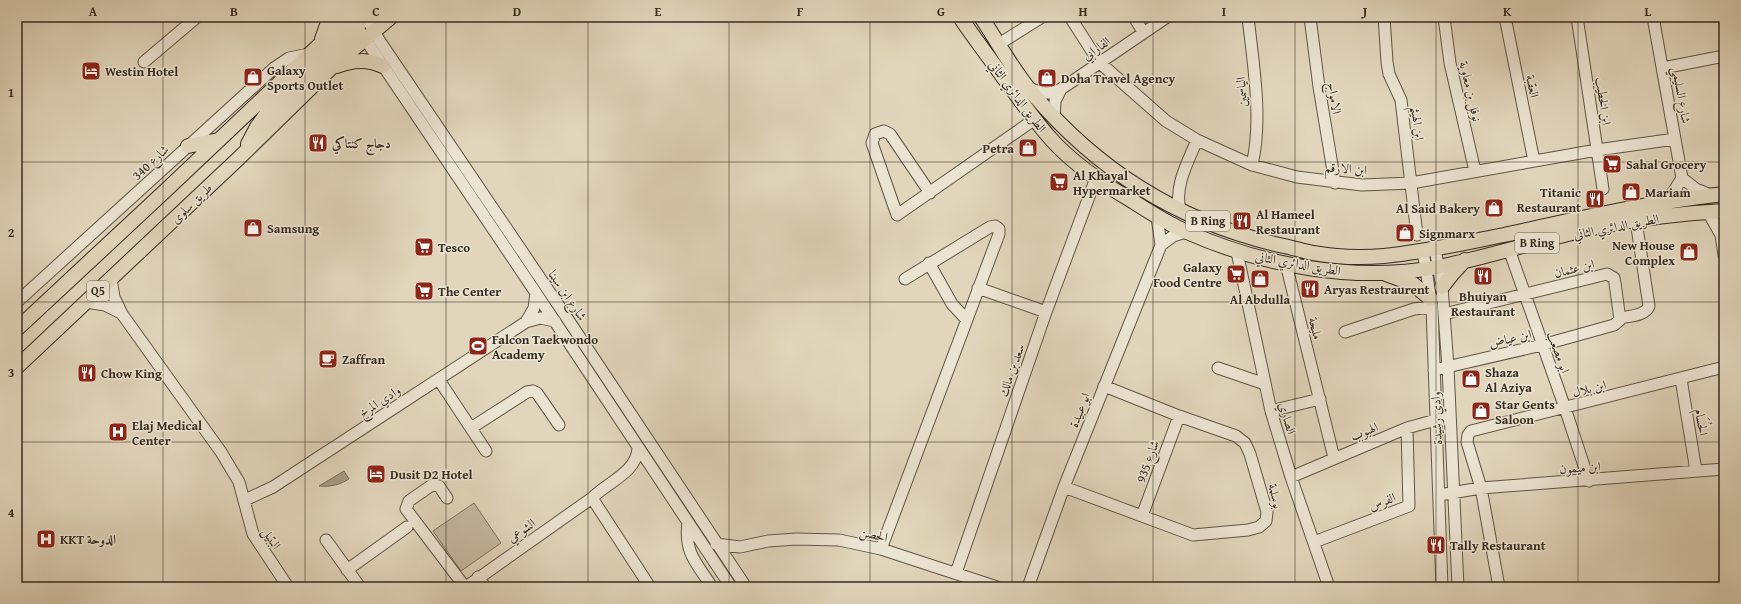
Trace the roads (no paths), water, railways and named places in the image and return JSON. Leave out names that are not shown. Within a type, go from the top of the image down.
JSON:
[{"type":"main road","points":[[321,43],[330,17]]},
{"type":"main road","name":"Q5","points":[[370,36],[391,17]]},
{"type":"main road","name":"الطريق الدائري الثاني","points":[[960,17],[1052,140],[1096,178],[1157,217],[1186,232],[1238,252],[1286,264],[1340,271],[1380,272],[1432,268],[1602,226],[1724,211]]},
{"type":"main road","name":"الطريق الدائري الثاني","points":[[981,17],[1027,86],[1054,118],[1082,144],[1122,176],[1152,196],[1180,210],[1249,237],[1310,253],[1357,257],[1382,256],[1429,250],[1664,202],[1718,195]]},
{"type":"main road","points":[[244,154],[257,127],[268,112],[360,19],[364,31],[370,36]]},
{"type":"main road","name":"طريق سلوى","points":[[17,329],[220,140],[321,43],[360,19]]},
{"type":"main road","name":"طريق سلوى","points":[[17,367],[244,154],[331,68],[370,36]]},
{"type":"main road","points":[[331,68],[348,62],[360,60],[383,66]]},
{"type":"main road","points":[[188,146],[220,140]]},
{"type":"main road","points":[[1442,287],[1452,273],[1465,260]]},
{"type":"main road","points":[[1380,272],[1413,284],[1431,303]]},
{"type":"street","points":[[144,62],[197,17]]},
{"type":"street","points":[[999,44],[1042,17]]},
{"type":"street","name":"ابن الارقم","points":[[1070,17],[1099,62],[1166,121],[1197,140],[1252,165],[1297,177],[1335,183],[1362,185],[1411,182],[1596,150],[1676,138]]},
{"type":"street","points":[[1134,17],[1143,32]]},
{"type":"street","name":"الفارابي","points":[[1027,86],[1038,92],[1052,94],[1167,17]]},
{"type":"street","name":"الياسمين","points":[[1248,17],[1256,109],[1256,149],[1252,165]]},
{"type":"street","name":"الامواج","points":[[1310,17],[1319,88],[1335,183]]},
{"type":"street","name":"ابن الهيثم","points":[[1384,17],[1389,74],[1401,100],[1417,235]]},
{"type":"street","name":"نوفل بن معاوية","points":[[1444,17],[1450,63],[1475,171]]},
{"type":"street","name":"العقبة","points":[[1505,17],[1534,161]]},
{"type":"street","name":"ابن الخطيب","points":[[1577,17],[1602,188]]},
{"type":"street","name":"شارع السليمي","points":[[1653,17],[1682,178]]},
{"type":"street","name":"شارع ابن سينا","points":[[370,36],[383,66],[555,321],[731,587]]},
{"type":"street","name":"شارع ابن سينا","points":[[370,36],[562,309],[716,544],[746,587]]},
{"type":"street","name":"شارع 340","points":[[17,302],[279,64],[289,58],[309,54]]},
{"type":"street","points":[[1663,68],[1724,56]]},
{"type":"street","points":[[1054,118],[1054,101],[1061,89]]},
{"type":"street","points":[[930,193],[890,134],[884,131],[875,134],[872,144],[895,214],[899,214],[930,193],[1035,119]]},
{"type":"street","points":[[1180,210],[1178,199],[1179,188],[1197,140]]},
{"type":"street","name":"سعد بن مالك","points":[[956,573],[1046,312],[1096,178]]},
{"type":"street","points":[[1664,202],[1674,191],[1682,178],[1696,189],[1718,195]]},
{"type":"street","points":[[1708,212],[1721,235],[1724,254]]},
{"type":"street","points":[[1157,217],[1161,245],[1173,236],[1186,232]]},
{"type":"street","points":[[1620,318],[1639,314],[1646,311],[1649,306],[1636,221]]},
{"type":"street","points":[[1721,235],[1724,224]]},
{"type":"street","points":[[881,550],[966,319],[1000,232],[995,226],[990,226],[904,279]]},
{"type":"street","name":"ابو عبيدة","points":[[1028,587],[1064,487],[1161,245]]},
{"type":"street","name":"وادي رشيدة","points":[[1429,250],[1432,268],[1431,303],[1437,419],[1442,587]]},
{"type":"street","name":"الصاري","points":[[1238,252],[1271,411],[1291,476],[1329,587]]},
{"type":"street","name":"ابو مصعب","points":[[1511,255],[1589,481]]},
{"type":"street","points":[[929,263],[952,304],[966,319]]},
{"type":"street","name":"مليحة","points":[[1286,264],[1334,458]]},
{"type":"street","name":"وادي رشيدة","points":[[1432,268],[1442,287],[1449,313],[1448,367],[1458,587]]},
{"type":"street","name":"ابن عثمان","points":[[1449,313],[1524,296],[1607,274],[1614,278],[1616,283],[1620,318]]},
{"type":"street","name":"البتيل","points":[[110,279],[114,297],[122,314],[228,461],[239,482],[245,500],[247,517],[252,534],[288,587]]},
{"type":"street","points":[[978,288],[1046,312]]},
{"type":"street","points":[[526,322],[534,308],[536,293]]},
{"type":"street","points":[[86,302],[105,305],[122,314]]},
{"type":"street","points":[[1345,332],[1414,310],[1431,303]]},
{"type":"street","name":"وادي المرخ","points":[[245,500],[273,487],[526,322],[540,318],[555,321]]},
{"type":"street","name":"ابن عياض","points":[[1434,370],[1542,345],[1614,326],[1618,323],[1620,318]]},
{"type":"street","name":"ابن بلال","points":[[1481,488],[1467,442],[1468,435],[1471,431],[1724,367]]},
{"type":"street","points":[[1218,368],[1265,384]]},
{"type":"street","name":"الحُسَام","points":[[1681,379],[1696,471]]},
{"type":"street","points":[[439,380],[486,451]]},
{"type":"street","name":"بوسلمة","points":[[1064,487],[1193,535],[1248,530],[1259,527],[1266,521],[1267,512],[1250,454],[1245,443],[1236,436],[1178,416],[1104,386]]},
{"type":"street","points":[[471,428],[527,392],[532,391],[537,394],[559,425]]},
{"type":"street","points":[[1271,411],[1320,399]]},
{"type":"street","name":"شارع 935","points":[[1142,516],[1178,416]]},
{"type":"street","name":"الهبوب","points":[[1291,476],[1407,428],[1450,416]]},
{"type":"street","name":"الفرس","points":[[1314,542],[1409,506],[1407,428]]},
{"type":"street","name":"الشوعي","points":[[592,497],[599,490],[633,465],[636,460],[638,448]]},
{"type":"street","name":"الشوعي","points":[[465,587],[592,497],[635,470],[651,468]]},
{"type":"street","name":"ابن ميمون","points":[[1439,495],[1481,488],[1589,481],[1724,469]]},
{"type":"street","points":[[447,498],[439,486],[432,485],[409,500],[406,509],[465,587]]},
{"type":"street","points":[[1481,488],[1499,587]]},
{"type":"street","points":[[592,497],[650,587]]},
{"type":"street","points":[[688,522],[686,534],[688,546],[693,557],[712,587]]},
{"type":"street","points":[[347,570],[407,527]]},
{"type":"street","name":"الحصن","points":[[716,544],[740,547],[768,541],[810,538],[853,543],[881,550],[997,587]]},
{"type":"street","points":[[326,540],[360,587]]},
{"type":"street","points":[[733,568],[734,557],[740,547]]},
{"type":"street","points":[[478,577],[485,587]]},
{"type":"place","name":"Westin Hotel","points":[[91,71]]},
{"type":"place","name":"Galaxy Sports Outlet","points":[[253,77]]},
{"type":"place","name":"Doha Travel Agency","points":[[1047,78]]},
{"type":"place","name":"دجاج كنتاكي","points":[[318,143]]},
{"type":"place","name":"Petra","points":[[1028,148]]},
{"type":"place","name":"Sahal Grocery","points":[[1612,164]]},
{"type":"place","name":"Al Khayal Hypermarket","points":[[1059,182]]},
{"type":"place","name":"Mariam","points":[[1631,192]]},
{"type":"place","name":"Titanic Restaurant","points":[[1595,199]]},
{"type":"place","name":"Al Said Bakery","points":[[1494,208]]},
{"type":"place","name":"Al Hameel Restaurant","points":[[1242,221]]},
{"type":"place","name":"Samsung","points":[[253,228]]},
{"type":"place","name":"Signmarx","points":[[1405,233]]},
{"type":"place","name":"Tesco","points":[[424,247]]},
{"type":"place","name":"New House Complex","points":[[1689,252]]},
{"type":"place","name":"Galaxy Food Centre","points":[[1236,274]]},
{"type":"place","name":"Bhuiyan Restaurant","points":[[1483,276]]},
{"type":"place","name":"Al Abdulla","points":[[1260,279]]},
{"type":"place","name":"Aryas Restraurent","points":[[1310,289]]},
{"type":"place","name":"The Center","points":[[424,291]]},
{"type":"place","name":"Falcon Taekwondo Academy","points":[[478,346]]},
{"type":"place","name":"Zaffran","points":[[328,359]]},
{"type":"place","name":"Chow King","points":[[87,373]]},
{"type":"place","name":"Shaza Al Aziya","points":[[1471,379]]},
{"type":"place","name":"Star Gents Saloon","points":[[1481,411]]},
{"type":"place","name":"Elaj Medical Center","points":[[118,432]]},
{"type":"place","name":"Dusit D2 Hotel","points":[[376,474]]},
{"type":"place","name":"KKT الدوحة","points":[[46,539]]},
{"type":"place","name":"Tally Restaurant","points":[[1436,545]]}]
